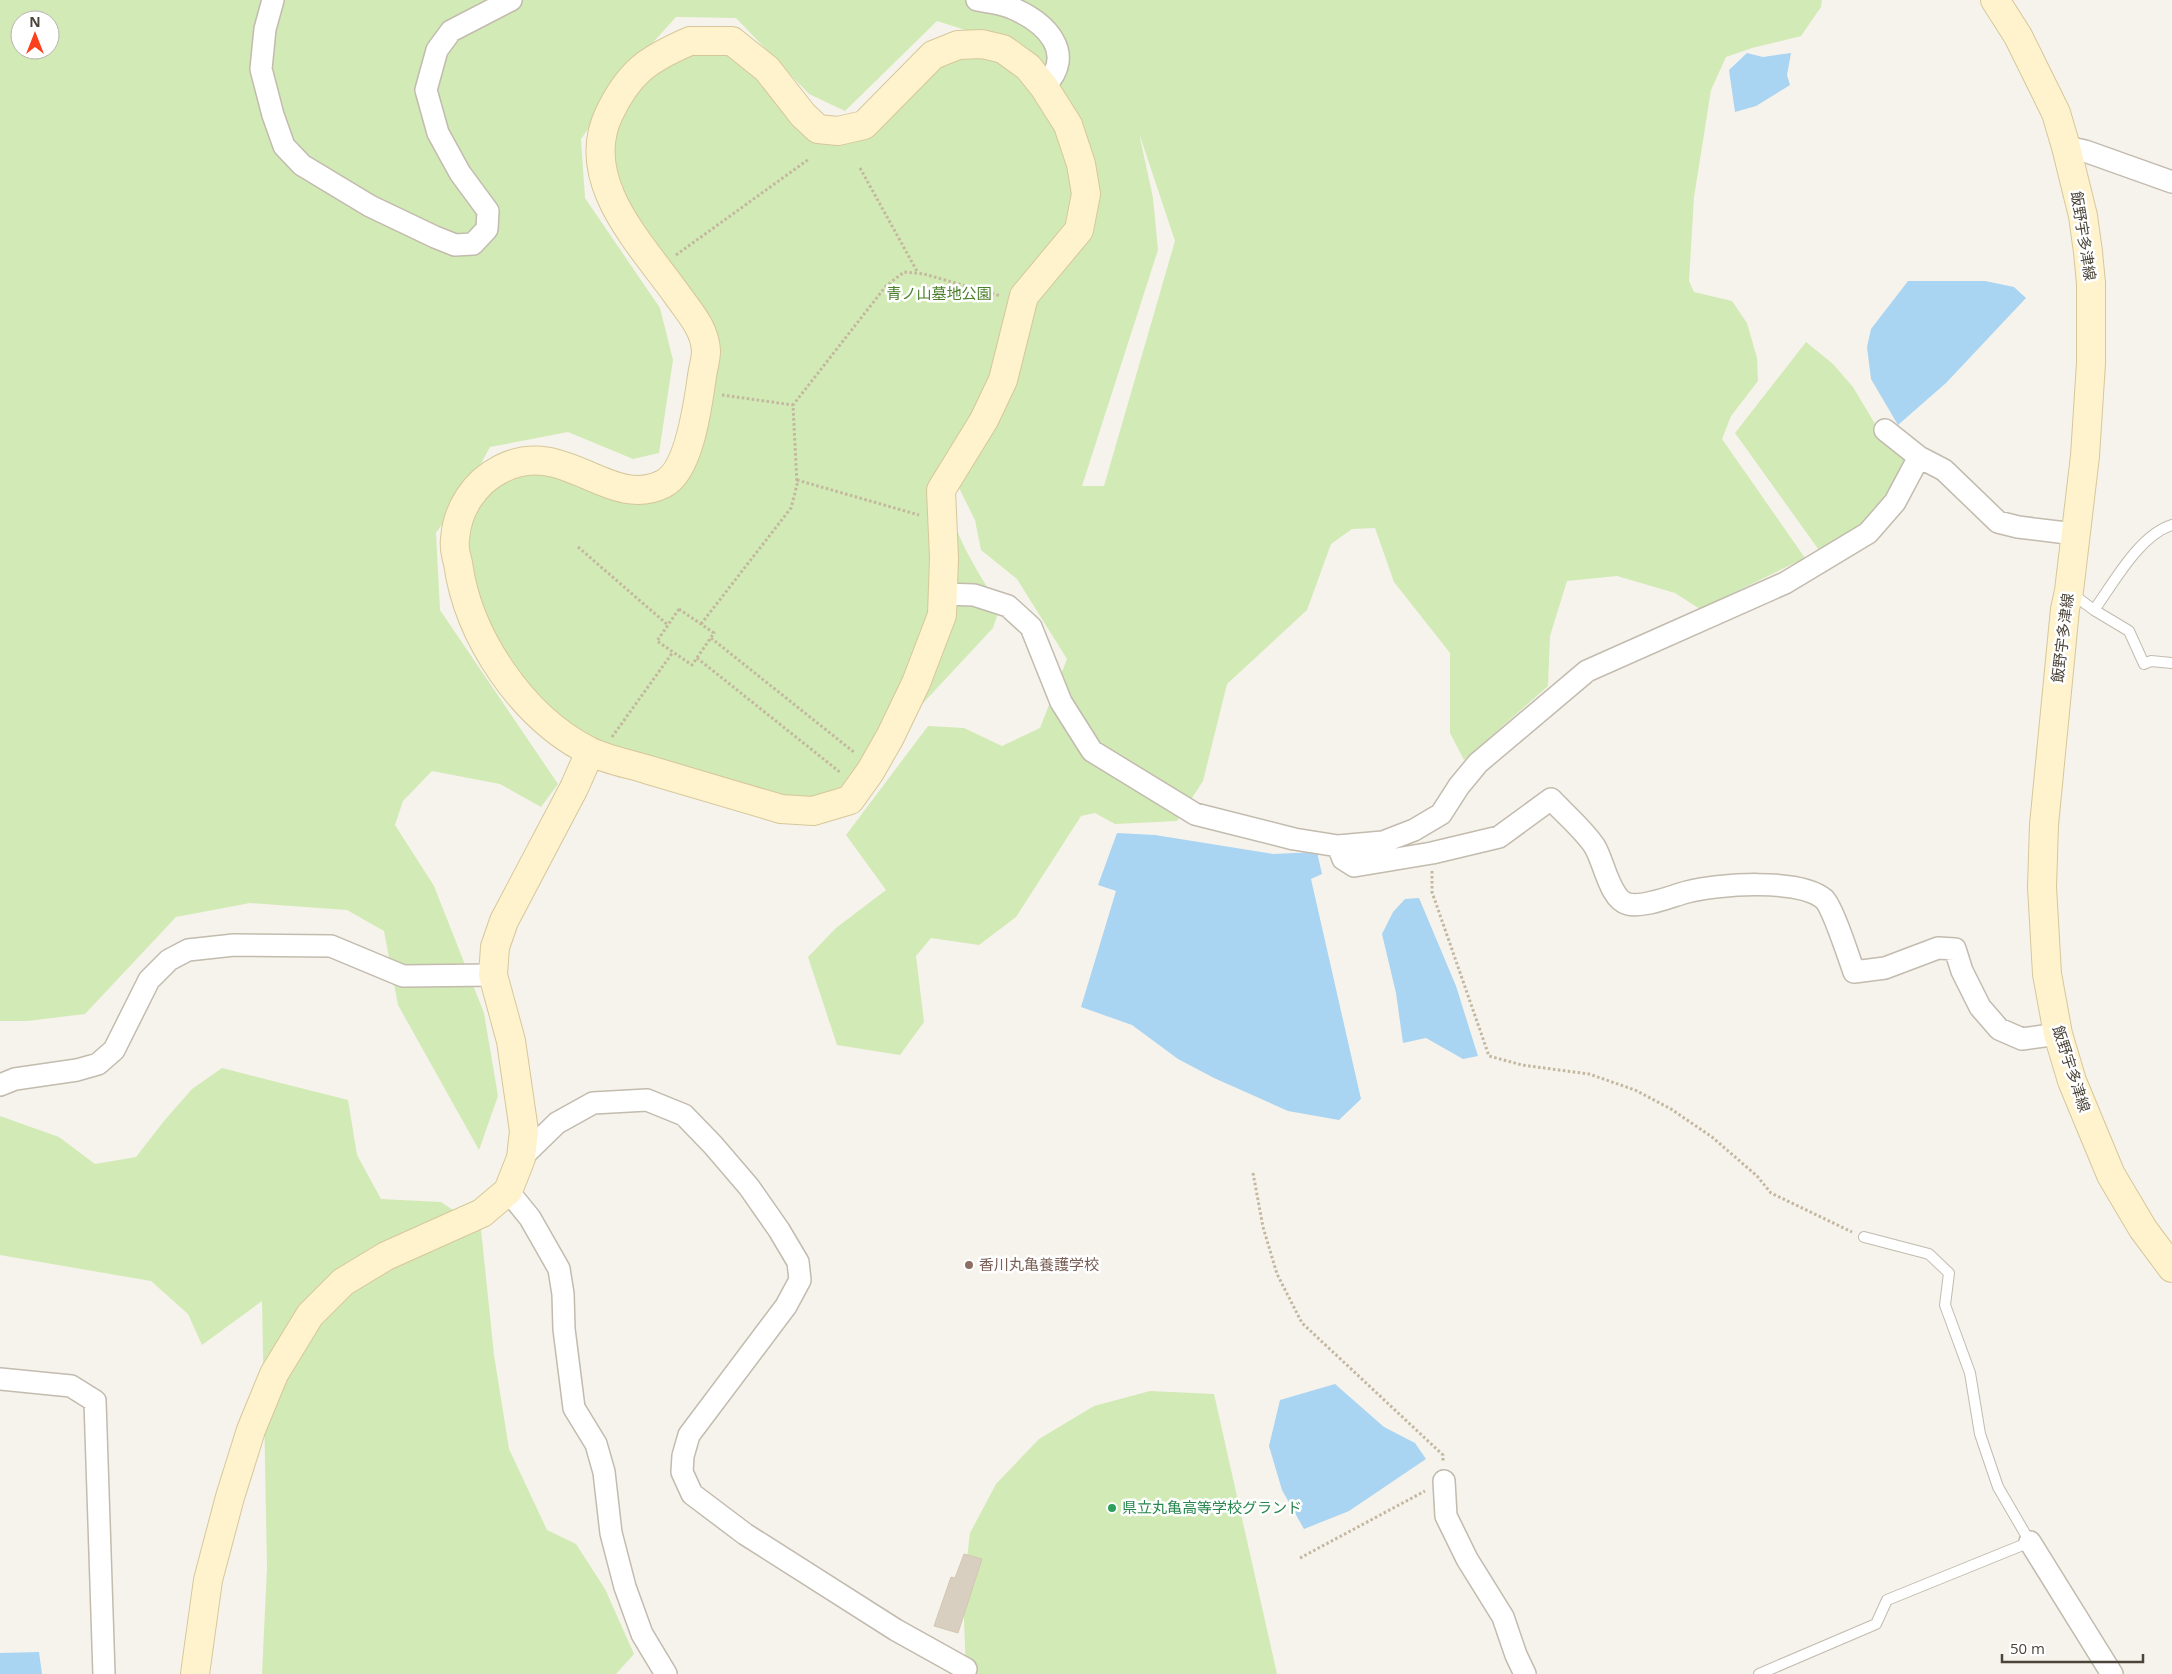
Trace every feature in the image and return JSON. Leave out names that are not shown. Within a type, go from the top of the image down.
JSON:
[{"type":"street","points":[[273,0],[265,29],[261,69],[273,115],[284,146],[302,165],[370,206],[455,245],[472,244],[478,239],[487,229],[488,211],[460,173],[438,133],[426,90],[438,50],[451,31],[511,0]]},
{"type":"street","points":[[977,0],[1011,7],[1041,24],[1057,44],[1058,65],[1051,80],[1044,87]]},
{"type":"street","name":"飯野宇多津線","points":[[1995,0],[2018,36],[2056,113],[2083,216],[2091,283],[2091,363],[2084,456],[2069,591],[2064,609],[2044,825],[2042,887],[2047,974],[2058,1034],[2072,1081],[2111,1175],[2144,1229],[2172,1268]]},
{"type":"street","points":[[690,41],[732,41],[767,69],[803,115],[818,129],[838,132],[864,125],[933,55],[958,45],[982,44],[1003,49],[1028,67],[1044,87],[1068,125],[1081,164],[1086,194],[1079,230],[1024,296],[1003,380],[984,420],[941,490],[942,614],[916,683],[890,737],[850,800],[814,811],[781,808],[595,753],[543,721],[520,698],[489,653],[461,588],[454,540],[462,509],[477,487],[500,469],[521,461],[540,459],[558,463],[619,488],[646,489],[665,484],[677,469],[694,428],[706,351],[699,325],[658,268],[619,215],[606,185],[600,155],[603,126],[627,81],[642,67],[665,51],[690,41]]},
{"type":"street","points":[[2066,148],[2084,151],[2172,182]]},
{"type":"street","points":[[1885,430],[1919,458],[1944,470],[1998,522],[2018,527],[2076,534]]},
{"type":"street","points":[[942,594],[974,595],[1008,606],[1031,627],[1061,702],[1092,751],[1195,814],[1294,839],[1338,846],[1383,842],[1414,830],[1441,814],[1459,786],[1478,763],[1587,671],[1785,583],[1868,533],[1895,502],[1919,458]]},
{"type":"street","points":[[195,1674],[208,1580],[242,1459],[274,1374],[310,1315],[343,1282],[386,1256],[482,1213],[508,1191],[521,1158],[524,1131],[511,1041],[493,975],[495,947],[504,922],[574,788],[595,753]]},
{"type":"street","points":[[1338,846],[1343,859],[1354,866],[1432,853],[1499,837],[1551,800],[1594,846],[1616,896],[1626,904],[1638,905],[1697,889],[1774,884],[1800,887],[1824,900],[1838,927],[1854,972],[1885,968],[1938,948],[1955,949],[1962,971],[1980,1007],[1999,1029],[2022,1039],[2058,1034]]},
{"type":"street","points":[[0,1086],[15,1078],[77,1070],[98,1064],[114,1050],[149,980],[169,960],[188,950],[234,945],[331,946],[403,976],[493,975]]},
{"type":"street","points":[[521,1158],[557,1123],[592,1103],[647,1100],[684,1115],[713,1144],[749,1187],[779,1230],[798,1262],[800,1280],[786,1306],[689,1435],[683,1456],[682,1472],[692,1494],[745,1534],[787,1561],[896,1630],[966,1669]]},
{"type":"street","points":[[508,1191],[530,1218],[559,1269],[574,1408],[596,1444],[604,1472],[612,1533],[625,1587],[642,1634],[666,1674]]},
{"type":"street","points":[[0,1379],[71,1386],[95,1401],[104,1674]]},
{"type":"street","points":[[1444,1480],[1446,1516],[1467,1559],[1503,1617],[1516,1655],[1526,1674]]},
{"type":"street","points":[[2030,1542],[2112,1674]]},
{"type":"lane","points":[[2094,610],[2137,550],[2165,527],[2172,525]]},
{"type":"lane","points":[[2069,591],[2094,610],[2129,631],[2144,664],[2151,661],[2172,663]]},
{"type":"lane","points":[[1759,1674],[1876,1624],[1888,1600],[2030,1542],[1998,1488],[1980,1434],[1970,1373],[1945,1305],[1949,1274],[1929,1254],[1864,1238]]},
{"type":"path","points":[[658,268],[809,159]]},
{"type":"path","points":[[860,168],[918,273]]},
{"type":"path","points":[[700,624],[791,508],[797,480],[794,405],[886,286],[904,272],[918,273],[1022,303]]},
{"type":"path","points":[[700,392],[794,405]]},
{"type":"path","points":[[797,480],[942,521]]},
{"type":"path","points":[[578,547],[668,625]]},
{"type":"path","points":[[680,609],[700,624],[714,633],[692,665],[657,641],[680,609]]},
{"type":"path","points":[[711,638],[866,777]]},
{"type":"path","points":[[595,753],[673,652]]},
{"type":"path","points":[[697,658],[866,777]]},
{"type":"path","points":[[1432,853],[1432,892],[1489,1056],[1522,1065],[1589,1074],[1635,1090],[1671,1108],[1712,1137],[1757,1176],[1771,1193],[1864,1238]]},
{"type":"path","points":[[1253,1173],[1263,1226],[1277,1274],[1302,1324],[1443,1455],[1444,1480],[1300,1558]]},
{"type":"green space","name":"青ノ山墓地公園","points":[[0,0],[1822,0],[1821,7],[1801,36],[1752,48],[1726,57],[1711,90],[1694,197],[1689,281],[1694,292],[1732,301],[1747,323],[1757,358],[1758,381],[1731,416],[1722,439],[1805,558],[1700,609],[1675,593],[1617,576],[1567,581],[1550,636],[1548,686],[1464,760],[1450,733],[1450,653],[1394,582],[1375,528],[1352,529],[1331,544],[1307,610],[1227,684],[1203,781],[1177,821],[1115,824],[1095,813],[1081,816],[1016,917],[979,945],[931,938],[916,956],[924,1022],[900,1055],[837,1045],[808,957],[836,928],[886,890],[846,835],[928,726],[964,728],[1002,746],[1040,728],[1067,659],[1017,579],[981,550],[975,520],[959,488],[952,497],[951,508],[954,522],[968,554],[1000,607],[993,628],[911,716],[842,812],[621,776],[567,756],[533,729],[489,677],[455,506],[436,533],[440,610],[558,784],[541,807],[500,784],[432,771],[403,801],[395,825],[434,886],[484,1013],[498,1096],[479,1150],[398,1005],[384,931],[347,910],[250,903],[176,917],[85,1014],[27,1021],[0,1021]],"holes":[[[676,17],[736,18],[809,94],[845,111],[937,21],[978,34],[848,122],[811,113],[698,29],[629,69]],[[601,110],[607,217],[696,343],[683,433],[659,475],[624,479],[560,450],[539,448],[473,478],[490,447],[568,432],[633,459],[659,453],[673,360],[660,308],[585,198],[581,139]],[[1139,133],[1175,241],[1104,486],[1082,486],[1158,250],[1153,198]]]},
{"type":"green space","points":[[1806,342],[1833,364],[1853,387],[1878,429],[1908,459],[1887,500],[1866,527],[1821,553],[1735,433]]},
{"type":"green space","points":[[222,1068],[348,1100],[357,1155],[381,1199],[441,1202],[481,1229],[494,1355],[509,1449],[547,1530],[576,1544],[605,1589],[634,1654],[616,1674],[262,1674],[267,1568],[262,1301],[202,1345],[188,1314],[151,1281],[0,1255],[0,1116],[59,1137],[95,1164],[136,1157],[192,1089]]},
{"type":"green space","name":"県立丸亀高等学校グランド","points":[[1150,1391],[1214,1394],[1277,1674],[966,1674],[963,1591],[970,1533],[996,1484],[1039,1439],[1094,1406]]},
{"type":"water","points":[[1747,53],[1763,57],[1791,53],[1787,75],[1790,85],[1756,106],[1735,112],[1729,70]]},
{"type":"water","points":[[1908,281],[1985,281],[2014,287],[2026,298],[1946,383],[1898,425],[1871,379],[1867,347],[1871,329]]},
{"type":"water","points":[[1117,833],[1155,835],[1273,854],[1317,852],[1322,874],[1311,879],[1361,1099],[1339,1120],[1288,1111],[1214,1078],[1178,1059],[1132,1025],[1081,1007],[1116,891],[1098,885]]},
{"type":"water","points":[[1419,898],[1456,986],[1478,1056],[1463,1059],[1426,1038],[1403,1043],[1396,993],[1382,934],[1393,912],[1405,899]]},
{"type":"water","points":[[1335,1384],[1384,1427],[1415,1443],[1426,1459],[1349,1511],[1304,1529],[1282,1490],[1269,1446],[1280,1400]]},
{"type":"water","points":[[39,1652],[42,1674],[0,1674],[0,1653]]},
{"type":"building","points":[[964,1554],[982,1559],[958,1633],[934,1626],[951,1577],[955,1578]]},
{"type":"place","name":"香川丸亀養護学校","points":[[969,1265]]},
{"type":"place","name":"県立丸亀高等学校グランド","points":[[1112,1508]]}]
